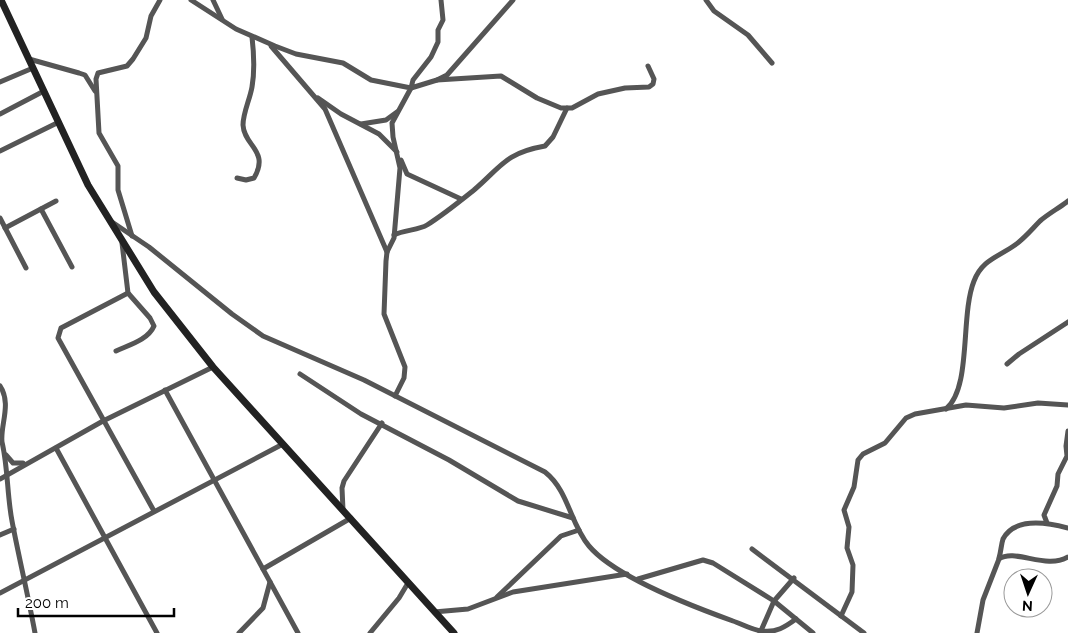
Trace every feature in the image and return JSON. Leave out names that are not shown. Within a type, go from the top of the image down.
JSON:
[{"type":"main road","points":[[1,0],[58,122],[107,219],[154,292],[213,366],[454,633]]},
{"type":"street","points":[[132,236],[118,190],[118,166],[99,133],[96,91],[98,74],[127,66],[133,59],[146,38],[151,16],[160,0]]},
{"type":"street","points":[[195,0],[222,20],[252,37],[296,54],[343,63],[371,80],[411,88],[437,80],[501,76],[537,98],[561,108],[572,108],[598,94],[624,88],[649,87],[653,84],[654,79],[648,66]]},
{"type":"street","points":[[213,0],[222,20]]},
{"type":"street","points":[[441,0],[443,20],[438,30],[438,42],[431,58],[413,80],[411,88],[392,123],[393,137],[407,174],[461,200]]},
{"type":"street","points":[[706,0],[714,11],[748,35],[772,63]]},
{"type":"street","points":[[437,80],[455,67],[500,13],[514,1]]},
{"type":"street","points":[[237,178],[246,180],[254,178],[259,170],[257,149],[244,132],[243,124],[252,86],[254,63],[252,37]]},
{"type":"street","points":[[270,44],[324,109],[387,252]]},
{"type":"street","points":[[29,59],[79,72],[85,75],[96,91]]},
{"type":"street","points":[[0,82],[33,68]]},
{"type":"street","points":[[0,114],[44,91]]},
{"type":"street","points":[[314,95],[341,114],[379,134],[398,154],[400,182],[394,235],[387,252],[384,314],[405,367],[404,378],[395,396]]},
{"type":"street","points":[[394,235],[406,229],[424,227],[475,189],[501,163],[521,153],[545,146],[552,137],[567,108]]},
{"type":"street","points":[[360,124],[386,120],[398,111]]},
{"type":"street","points":[[0,151],[58,122]]},
{"type":"street","points":[[5,228],[56,201]]},
{"type":"street","points":[[945,409],[953,403],[964,363],[964,326],[974,281],[987,260],[1015,245],[1042,220],[1068,201]]},
{"type":"street","points":[[41,209],[72,267]]},
{"type":"street","points":[[0,218],[26,268]]},
{"type":"street","points":[[107,219],[263,336],[395,396],[545,472],[562,491],[573,518],[589,546],[605,560],[627,574],[710,612],[761,632],[782,630],[796,619]]},
{"type":"street","points":[[116,351],[151,333],[154,326],[146,312],[128,293],[122,243]]},
{"type":"street","points":[[128,293],[61,328],[58,338],[154,512]]},
{"type":"street","points":[[1007,364],[1047,335],[1057,332],[1068,322]]},
{"type":"street","points":[[0,479],[103,421],[213,366]]},
{"type":"street","points":[[300,374],[361,414],[382,423],[518,501],[573,518]]},
{"type":"street","points":[[0,386],[4,395],[2,440],[6,476],[14,529],[35,633]]},
{"type":"street","points":[[165,390],[298,633]]},
{"type":"street","points":[[842,616],[852,592],[853,565],[847,548],[850,527],[844,510],[854,487],[858,460],[863,454],[884,443],[906,418],[966,406],[1010,408],[1038,403],[1068,405]]},
{"type":"street","points":[[344,510],[342,488],[344,481],[382,423]]},
{"type":"street","points":[[1047,523],[1044,515],[1057,486],[1058,474],[1067,456],[1068,431]]},
{"type":"street","points":[[0,593],[283,444]]},
{"type":"street","points":[[56,448],[107,537],[157,633]]},
{"type":"street","points":[[5,454],[13,463],[27,463]]},
{"type":"street","points":[[263,569],[350,518]]},
{"type":"street","points":[[976,633],[983,600],[999,559],[1003,540],[1013,529],[1033,522],[1068,528]]},
{"type":"street","points":[[0,536],[14,529]]},
{"type":"street","points":[[494,599],[561,536],[579,530]]},
{"type":"street","points":[[752,549],[794,578],[864,633]]},
{"type":"street","points":[[999,559],[1009,556],[1046,562],[1068,557]]},
{"type":"street","points":[[637,579],[703,560],[713,563],[774,601],[813,633]]},
{"type":"street","points":[[434,612],[468,609],[513,592],[627,574]]},
{"type":"street","points":[[761,632],[774,601],[794,578]]},
{"type":"street","points":[[239,633],[263,608],[270,582]]},
{"type":"street","points":[[370,633],[399,598],[408,582]]}]
